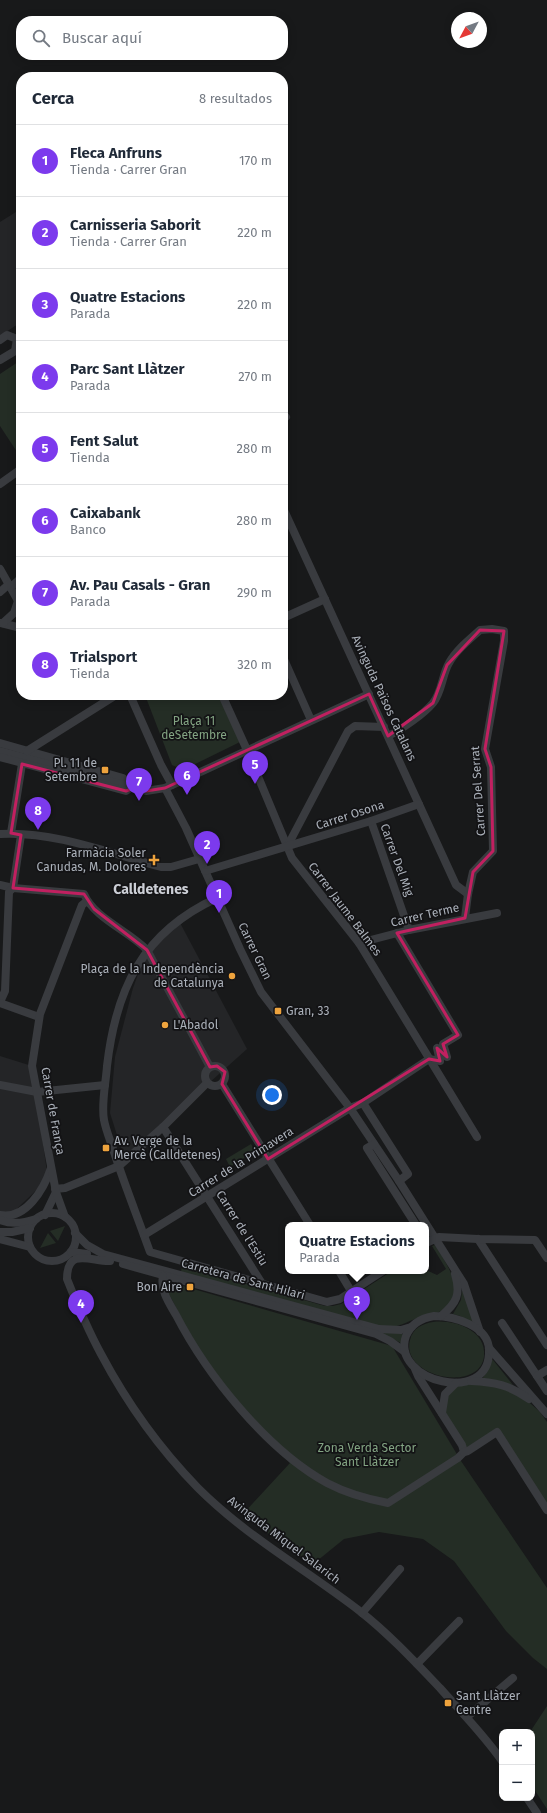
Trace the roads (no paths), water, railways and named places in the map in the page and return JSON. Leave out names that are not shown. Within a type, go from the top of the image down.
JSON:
[{"type":"street","points":[[0,340],[7,335],[16,340]]},
{"type":"street","points":[[0,360],[16,348]]},
{"type":"street","points":[[0,484],[16,473]]},
{"type":"street","name":"Avinguda Països Catalans","points":[[288,523],[325,599],[456,885],[468,894]]},
{"type":"street","points":[[0,569],[16,599]]},
{"type":"street","points":[[0,592],[16,581]]},
{"type":"street","points":[[288,616],[325,599]]},
{"type":"street","points":[[1,623],[14,613],[16,609]]},
{"type":"street","points":[[1,623],[16,627]]},
{"type":"street","name":"Carrer Del Serrat","points":[[388,736],[406,725],[433,703],[442,684],[447,665],[455,653],[480,630],[492,629],[504,631],[504,640],[485,749],[491,767],[493,851],[474,872],[468,894],[465,918]]},
{"type":"street","points":[[288,668],[311,720]]},
{"type":"street","points":[[0,751],[146,791],[168,786],[181,781],[369,694]]},
{"type":"street","points":[[27,750],[108,700]]},
{"type":"street","name":"Carrer Gran","points":[[132,700],[199,859],[261,992],[350,1108],[425,1222]]},
{"type":"street","name":"Carrer Jaume Balmes","points":[[224,700],[292,858],[359,943],[477,1137]]},
{"type":"street","points":[[287,847],[348,731],[355,726],[384,727]]},
{"type":"street","points":[[0,743],[123,778],[131,787]]},
{"type":"street","points":[[0,757],[126,791],[131,787]]},
{"type":"street","points":[[11,833],[22,764]]},
{"type":"street","name":"Carrer Osona","points":[[205,871],[287,847],[419,804]]},
{"type":"street","name":"Carrer Del Mig","points":[[370,821],[409,930]]},
{"type":"street","points":[[0,834],[11,833],[72,841],[161,867],[171,867],[199,859]]},
{"type":"street","points":[[21,835],[13,888],[9,892],[5,992],[0,1002],[39,1017]]},
{"type":"street","points":[[0,885],[86,898],[94,909],[139,942],[147,950],[210,1066]]},
{"type":"street","name":"Carrer de França","points":[[65,1217],[55,1190],[32,1066],[39,1017],[86,898]]},
{"type":"street","points":[[217,898],[178,919],[147,950],[137,965],[114,1019],[110,1039],[105,1085],[104,1120],[150,1252],[261,1282],[327,1302],[340,1299],[378,1274]]},
{"type":"street","name":"Carrer Terme","points":[[359,943],[409,930],[497,913]]},
{"type":"street","name":"Carrer de la Primavera","points":[[144,1235],[350,1108],[363,1103],[429,1059],[440,1061],[437,1048],[447,1057],[445,1046],[458,1036],[397,933]]},
{"type":"street","points":[[210,1066],[205,1072],[204,1076],[207,1083],[213,1086],[222,1084]]},
{"type":"street","points":[[210,1066],[217,1066],[223,1069],[226,1076],[222,1084]]},
{"type":"street","points":[[0,1232],[12,1232],[30,1228],[41,1217],[55,1190],[65,1188],[119,1166],[163,1127],[207,1083]]},
{"type":"street","points":[[222,1084],[308,1222]]},
{"type":"street","points":[[0,1085],[36,1092],[105,1085]]},
{"type":"street","points":[[363,1103],[408,1174],[399,1181]]},
{"type":"street","name":"Carrer de l'Estiu","points":[[163,1127],[261,1282]]},
{"type":"street","points":[[374,1144],[367,1148],[414,1222]]},
{"type":"street","points":[[1,1217],[20,1212],[28,1206],[46,1182],[51,1167]]},
{"type":"street","points":[[1,1217],[6,1222],[19,1223],[59,1214],[71,1223],[75,1233],[75,1245],[71,1252],[65,1257],[49,1261],[41,1258],[30,1247],[28,1239],[30,1228]]},
{"type":"street","name":"Carrer Gran","points":[[429,1228],[464,1284],[480,1332]]},
{"type":"street","name":"Carretera de Sant Hilari","points":[[75,1233],[87,1245],[103,1254],[379,1329],[401,1330],[411,1327]]},
{"type":"street","points":[[429,1241],[439,1237],[535,1240],[547,1258]]},
{"type":"street","points":[[478,1239],[547,1345]]},
{"type":"street","points":[[0,1240],[30,1247]]},
{"type":"street","name":"Carretera de Sant Hilari","points":[[71,1252],[90,1254],[163,1276],[376,1334],[390,1341],[405,1352]]},
{"type":"street","name":"Avinguda Miquel Salarich","points":[[110,1260],[101,1261],[86,1256],[79,1258],[72,1262],[67,1270],[67,1279],[100,1353],[138,1416],[167,1454],[198,1488],[253,1536],[362,1613],[417,1664],[467,1718],[499,1757]]},
{"type":"street","points":[[442,1316],[454,1304],[459,1293],[458,1282],[453,1266]]},
{"type":"street","points":[[341,1274],[351,1291]]},
{"type":"street","points":[[163,1276],[162,1286],[184,1331],[222,1387],[271,1440],[296,1462],[328,1483],[363,1498],[388,1503],[458,1458],[464,1452],[468,1451],[497,1432],[547,1510]]},
{"type":"street","points":[[464,1452],[462,1445],[418,1376],[405,1352],[406,1338],[411,1327],[427,1318],[442,1316],[462,1320],[480,1332],[489,1348],[517,1382],[545,1411]]},
{"type":"street","points":[[502,1323],[547,1391]]},
{"type":"street","points":[[471,1381],[485,1368],[489,1357],[489,1348]]},
{"type":"street","points":[[415,1369],[444,1382],[493,1382],[514,1388],[545,1411]]},
{"type":"street","points":[[537,1376],[547,1370]]},
{"type":"street","points":[[442,1413],[445,1394],[456,1383]]},
{"type":"street","points":[[362,1613],[400,1569]]},
{"type":"street","points":[[417,1664],[459,1621]]},
{"type":"street","points":[[467,1718],[513,1678]]},
{"type":"street","points":[[529,1801],[537,1813]]},
{"type":"place","name":"Pl. 11 de Setembre","points":[[105,770]]},
{"type":"place","name":"Fent Salut","points":[[255,784]]},
{"type":"place","name":"Caixabank","points":[[187,795]]},
{"type":"place","name":"Av. Pau Casals - Gran","points":[[139,801]]},
{"type":"place","name":"Trialsport","points":[[38,830]]},
{"type":"place","name":"Farmàcia Soler Canudas, M. Dolores","points":[[154,860]]},
{"type":"place","name":"Carnisseria Saborit","points":[[207,864]]},
{"type":"place","name":"Fleca Anfruns","points":[[219,913]]},
{"type":"place","name":"Plaça de la Independència de Catalunya","points":[[232,976]]},
{"type":"place","name":"Gran, 33","points":[[278,1011]]},
{"type":"place","name":"L'Abadol","points":[[165,1025]]},
{"type":"place","name":"Av. Verge de la Mercè (Calldetenes)","points":[[106,1148]]},
{"type":"place","name":"Bon Aire","points":[[190,1287]]},
{"type":"place","name":"Quatre Estacions","points":[[357,1320]]},
{"type":"place","name":"Parc Sant Llàtzer","points":[[81,1323]]},
{"type":"place","name":"Sant Llàtzer Centre","points":[[448,1703]]},
{"type":"district","name":"Calldetenes","points":[[151,889]]},
{"type":"park label","name":"Plaça 11 deSetembre","points":[[194,728]]},
{"type":"park label","name":"Zona Verda Sector Sant Llàtzer","points":[[367,1455]]}]
